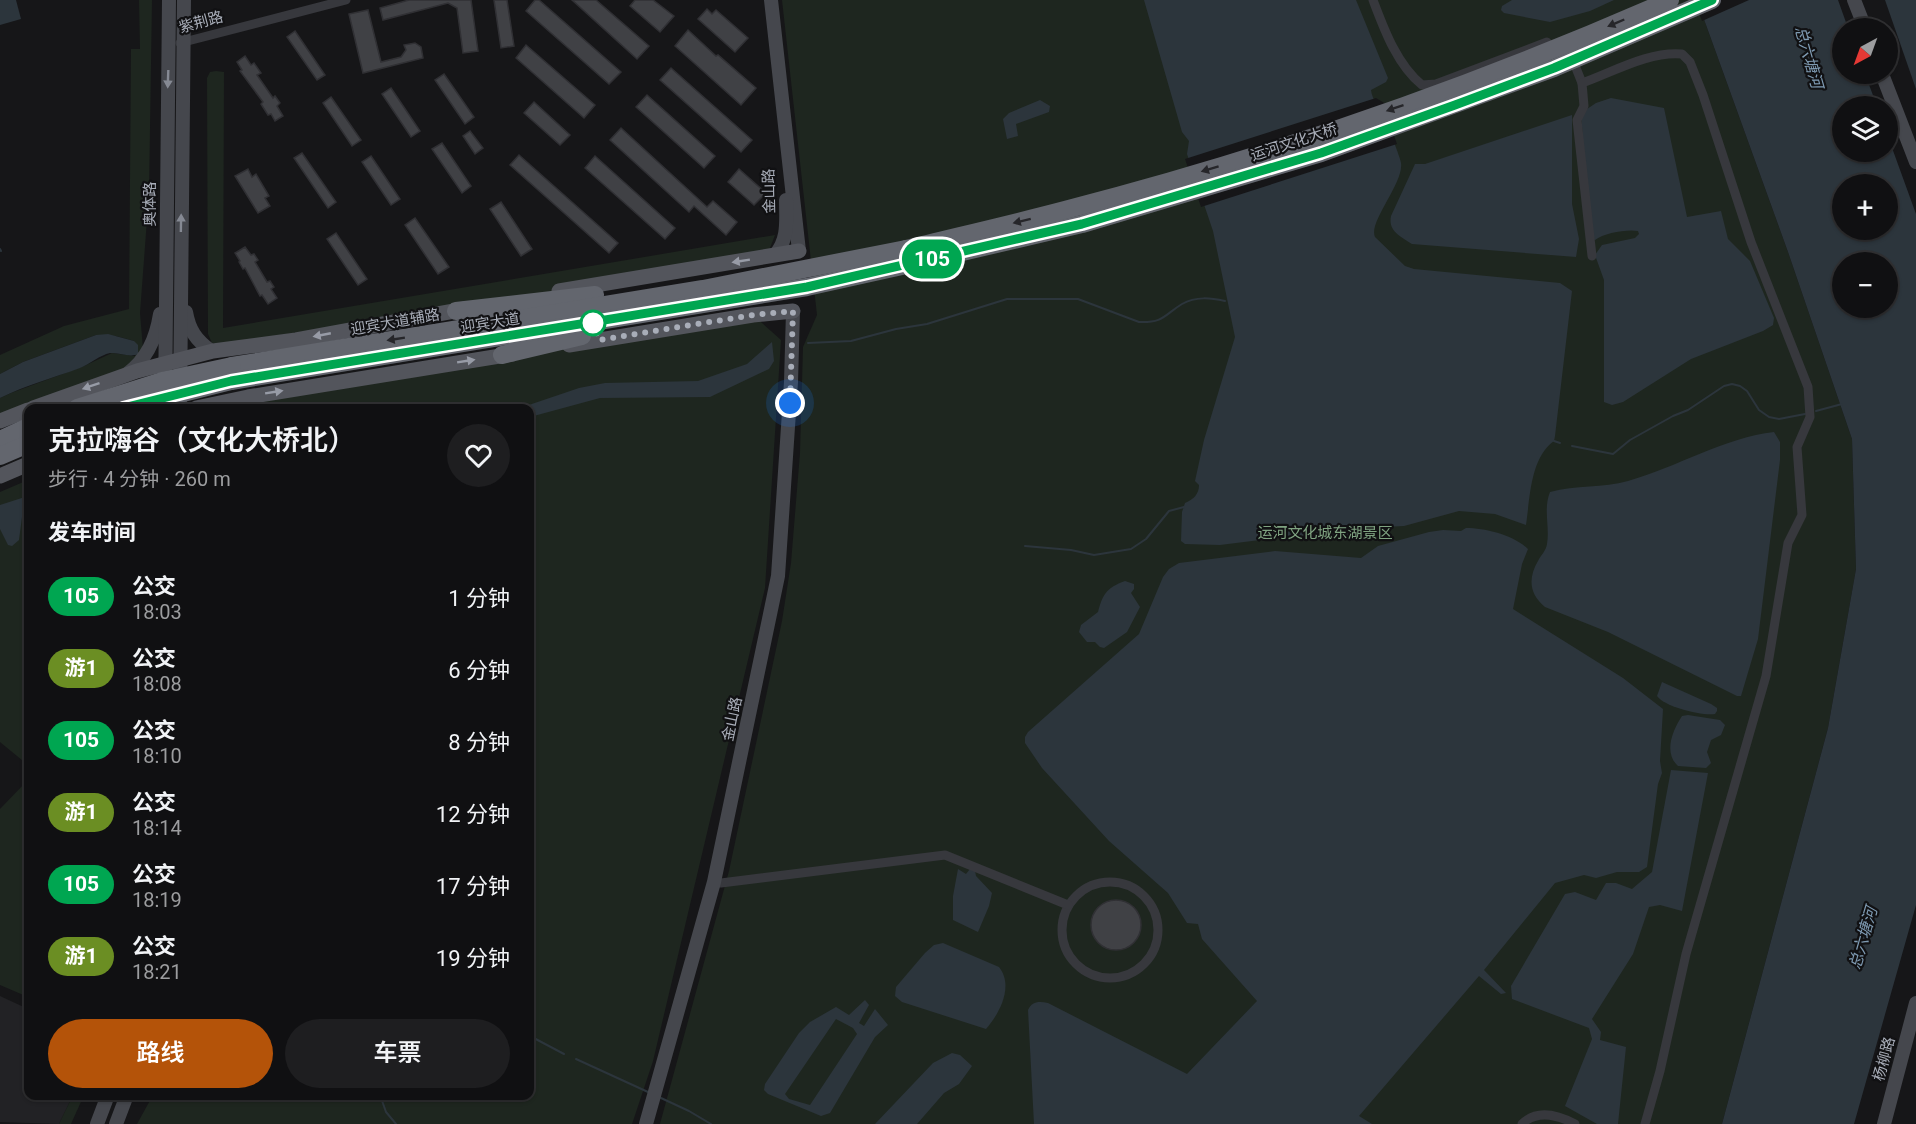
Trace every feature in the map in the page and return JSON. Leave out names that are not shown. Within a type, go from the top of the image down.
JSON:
[{"type":"highway","name":"运河文化大桥","points":[[908,256],[1262,153],[1416,102],[1670,0]]},
{"type":"highway","name":"运河文化大桥","points":[[908,256],[1082,224],[1321,153],[1554,68],[1712,0]]},
{"type":"highway","name":"迎宾大道","points":[[139,404],[231,381],[558,320],[843,262],[908,256]]},
{"type":"highway","name":"迎宾大道","points":[[90,404],[153,384],[221,368],[857,276],[908,256]]},
{"type":"highway","points":[[456,311],[636,291],[843,262]]},
{"type":"highway","points":[[502,355],[655,320],[800,293],[857,276]]},
{"type":"highway","points":[[0,440],[24,429]]},
{"type":"highway","points":[[0,456],[24,446]]},
{"type":"main road","name":"迎宾大道辅路","points":[[44,404],[127,374],[212,351],[296,340],[509,299],[799,251]]},
{"type":"main road","points":[[215,404],[502,355],[793,311]]},
{"type":"main road","points":[[0,421],[24,412]]},
{"type":"main road","points":[[0,477],[24,466]]},
{"type":"street","name":"奥体路","points":[[165,404],[169,0]]},
{"type":"street","name":"奥体路","points":[[180,404],[184,0]]},
{"type":"street","name":"紫荆路","points":[[169,46],[346,0]]},
{"type":"street","name":"金山路","points":[[771,0],[799,251]]},
{"type":"street","points":[[1373,0],[1395,50],[1414,79],[1422,85],[1436,84],[1558,38],[1567,45],[1582,83],[1584,106],[1577,120],[1592,256]]},
{"type":"street","points":[[1854,0],[1861,18]]},
{"type":"street","points":[[1582,83],[1646,59],[1672,53],[1682,54],[1690,62],[1733,183],[1751,242],[1791,342],[1809,395],[1810,417],[1797,447],[1802,514],[1788,543],[1766,676],[1686,954],[1660,1071],[1645,1124]]},
{"type":"street","points":[[1886,84],[1916,162]]},
{"type":"street","name":"金山路","points":[[776,255],[783,246],[786,235],[784,123]]},
{"type":"street","points":[[127,374],[139,365],[150,348],[158,327],[166,282]]},
{"type":"street","points":[[181,282],[189,327],[196,338],[212,351]]},
{"type":"street","name":"金山路","points":[[646,1124],[714,882],[778,576],[792,382],[793,311]]},
{"type":"street","points":[[714,882],[721,883],[945,855],[1068,905]]},
{"type":"street","points":[[1104,881],[1133,886],[1154,908],[1159,937],[1154,951],[1145,964],[1133,973],[1118,978],[1102,978],[1088,973],[1075,963],[1064,943],[1062,920],[1068,905],[1077,893],[1090,885],[1104,881]]},
{"type":"street","name":"杨柳路","points":[[1884,1124],[1916,1003]]},
{"type":"street","points":[[97,1124],[106,1100]]},
{"type":"street","points":[[116,1124],[125,1100]]},
{"type":"street","points":[[1522,1124],[1534,1114],[1551,1115],[1575,1124]]},
{"type":"shaded area","points":[[0,996],[24,1007],[24,1100],[71,1100],[59,1124],[0,1122]]},
{"type":"green space","points":[[139,0],[152,0],[149,193],[140,313],[143,349],[121,376],[49,404],[24,404],[24,414],[0,423],[0,398],[112,353],[135,356],[134,341],[116,336],[96,335],[23,362],[0,374],[0,355],[64,326],[129,309],[131,49],[140,49]]},
{"type":"green space","name":"运河文化城东湖景区","points":[[782,0],[1697,0],[1788,252],[1852,439],[1856,569],[1828,728],[1722,1124],[660,1124],[729,871],[782,621],[791,563],[800,453],[803,347],[817,315]]},
{"type":"green space","points":[[210,72],[224,72],[223,328],[775,235],[765,261],[222,344],[212,343],[208,334],[207,78]]},
{"type":"green space","points":[[751,313],[781,340],[765,588],[653,1061],[632,1124],[137,1124],[150,1100],[534,1100],[534,404],[243,404]]},
{"type":"green space","points":[[24,482],[24,762],[0,742],[0,492]]},
{"type":"green space","points":[[24,784],[24,995],[0,985],[0,809]]},
{"type":"green space","points":[[71,1100],[82,1100],[71,1124],[59,1124]]},
{"type":"water","points":[[0,0],[16,0],[21,19],[0,25]]},
{"type":"water","points":[[1144,0],[1356,0],[1388,78],[1386,82],[1371,90],[1387,124],[1401,163],[1397,181],[1374,230],[1375,237],[1405,266],[1414,269],[1560,283],[1572,291],[1555,436],[1554,441],[1540,458],[1532,480],[1526,525],[1495,514],[1459,511],[1404,526],[1383,527],[1370,532],[1363,528],[1354,538],[1343,540],[1319,540],[1300,535],[1220,545],[1185,544],[1181,541],[1182,512],[1185,503],[1198,491],[1199,485],[1195,481],[1204,440],[1235,337],[1213,231],[1187,154],[1189,141],[1182,132]]},
{"type":"water","points":[[1512,0],[1614,0],[1590,11],[1550,22],[1504,13],[1501,10],[1502,6]]},
{"type":"water","name":"总六塘河","points":[[1697,0],[1838,0],[1844,18],[1832,18],[1832,84],[1869,84],[1873,96],[1832,96],[1832,162],[1897,162],[1916,214],[1916,905],[1854,1124],[1722,1124],[1828,728],[1856,569],[1852,439],[1788,252]]},
{"type":"water","points":[[1885,0],[1916,0],[1916,89],[1898,37],[1898,18],[1891,18]]},
{"type":"water","points":[[1611,98],[1664,108],[1687,217],[1721,211],[1728,239],[1750,261],[1774,318],[1773,325],[1763,331],[1691,359],[1623,402],[1612,405],[1604,402],[1604,280],[1595,255],[1602,245],[1635,238],[1639,234],[1638,231],[1628,231],[1610,234],[1595,240],[1590,238],[1581,113],[1596,103]]},
{"type":"water","points":[[1040,100],[1050,106],[1049,112],[1016,124],[1018,136],[1007,139],[1003,119],[1009,113]]},
{"type":"water","points":[[1572,115],[1572,204],[1579,239],[1576,257],[1412,244],[1399,236],[1391,226],[1391,216],[1415,164],[1425,164]]},
{"type":"water","points":[[108,334],[134,341],[138,345],[138,354],[106,354],[80,368],[0,398],[0,374],[23,362],[96,335]]},
{"type":"water","points":[[772,342],[774,361],[769,369],[710,397],[600,398],[534,416],[534,404],[532,404],[579,388],[605,383],[698,381],[747,364]]},
{"type":"water","points":[[1774,432],[1780,442],[1780,460],[1758,639],[1741,696],[1608,632],[1545,607],[1536,597],[1532,580],[1535,567],[1547,544],[1547,505],[1550,492],[1628,481],[1719,446]]},
{"type":"water","points":[[24,497],[24,516],[19,540],[12,546],[8,545],[0,529],[0,505]]},
{"type":"water","points":[[1466,528],[1499,533],[1528,549],[1522,564],[1513,609],[1623,678],[1663,709],[1660,761],[1662,773],[1658,784],[1647,867],[1639,872],[1617,872],[1596,878],[1584,875],[1555,883],[1484,970],[1506,993],[1501,994],[1479,976],[1359,1116],[1372,1124],[1034,1124],[1028,1010],[1034,1003],[1048,1003],[1187,1074],[1257,1001],[1202,939],[1198,924],[1187,923],[1168,893],[1109,841],[1042,768],[1025,743],[1028,732],[1139,634],[1163,577],[1169,569],[1179,563],[1275,551],[1361,558],[1378,546],[1429,532],[1461,531]]},
{"type":"water","points":[[1125,581],[1134,584],[1131,593],[1140,607],[1127,632],[1104,648],[1095,642],[1087,642],[1079,632],[1081,625],[1098,612],[1109,589]]},
{"type":"water","points":[[1662,682],[1711,704],[1717,708],[1717,711],[1715,714],[1701,714],[1667,704],[1657,696]]},
{"type":"water","points":[[1682,716],[1720,720],[1725,725],[1721,735],[1711,740],[1707,752],[1711,763],[1706,768],[1678,766],[1673,760],[1670,748],[1675,728]]},
{"type":"water","points":[[1671,770],[1708,773],[1682,911],[1660,905],[1649,907],[1633,954],[1592,1019],[1601,1032],[1600,1040],[1626,1047],[1618,1124],[1597,1124],[1565,1106],[1592,1039],[1589,1028],[1512,999],[1511,986],[1565,894],[1575,892],[1596,900],[1606,883],[1616,883],[1632,889],[1652,872]]},
{"type":"water","points":[[958,869],[966,874],[970,869],[975,871],[976,876],[992,893],[978,932],[953,920],[953,896]]},
{"type":"water","points":[[943,943],[999,967],[1003,974],[1005,991],[1003,999],[986,1029],[902,1002],[895,996],[896,987],[925,953],[934,945]]},
{"type":"water","points":[[865,1000],[869,1005],[859,1023],[864,1026],[875,1009],[888,1025],[875,1037],[830,1113],[821,1116],[768,1094],[764,1090],[765,1084],[799,1033],[810,1022],[836,1007],[849,1015]],"holes":[[[836,1019],[853,1028],[857,1034],[810,1105],[789,1099],[785,1094]]]},
{"type":"water","points":[[952,1053],[960,1055],[972,1066],[959,1084],[944,1093],[917,1124],[875,1124],[933,1063]]},
{"type":"pier","points":[[1694,0],[1749,0],[1702,21]]},
{"type":"pier","points":[[1376,98],[1386,104],[1386,113],[1397,144],[1201,207],[1185,159]]},
{"type":"building","points":[[409,0],[471,0],[478,51],[463,53],[457,8],[448,3],[383,20],[380,8]]},
{"type":"building","points":[[494,0],[507,0],[514,46],[501,48]]},
{"type":"building","points":[[535,0],[539,0],[621,72],[609,84],[526,11]]},
{"type":"building","points":[[572,0],[596,0],[649,46],[637,59]]},
{"type":"building","points":[[635,0],[653,0],[674,16],[660,32],[630,6]]},
{"type":"building","points":[[707,9],[712,14],[716,10],[748,38],[735,52],[698,19]]},
{"type":"building","points":[[368,10],[381,62],[401,57],[406,50],[404,45],[415,43],[421,47],[423,58],[363,73],[349,14]]},
{"type":"building","points":[[688,30],[756,88],[741,105],[675,46]]},
{"type":"building","points":[[295,31],[325,75],[317,80],[287,37]]},
{"type":"building","points":[[526,45],[595,105],[584,118],[516,58]]},
{"type":"building","points":[[245,56],[251,65],[254,63],[261,73],[257,75],[273,98],[275,96],[280,103],[277,106],[283,116],[275,121],[271,114],[268,115],[261,104],[263,102],[240,71],[242,70],[237,62]]},
{"type":"building","points":[[671,68],[752,140],[741,152],[660,80]]},
{"type":"building","points":[[444,74],[474,117],[465,124],[435,80]]},
{"type":"building","points":[[391,88],[420,131],[411,137],[382,94]]},
{"type":"building","points":[[647,95],[715,156],[704,168],[636,107]]},
{"type":"building","points":[[331,97],[361,140],[352,146],[323,103]]},
{"type":"building","points":[[534,102],[570,135],[560,145],[524,113]]},
{"type":"building","points":[[621,128],[707,207],[713,201],[737,222],[726,235],[694,206],[689,212],[610,140]]},
{"type":"building","points":[[470,131],[483,148],[475,154],[463,136]]},
{"type":"building","points":[[442,143],[471,186],[462,193],[432,149]]},
{"type":"building","points":[[302,153],[336,202],[328,208],[294,158]]},
{"type":"building","points":[[519,155],[618,243],[609,253],[510,165]]},
{"type":"building","points":[[371,156],[400,199],[391,205],[362,162]]},
{"type":"building","points":[[595,156],[675,228],[665,239],[585,168]]},
{"type":"building","points":[[248,169],[252,177],[256,174],[269,196],[265,198],[270,206],[258,213],[235,176]]},
{"type":"building","points":[[739,169],[766,193],[754,205],[728,182]]},
{"type":"building","points":[[501,202],[532,249],[521,256],[490,209]]},
{"type":"building","points":[[415,218],[449,267],[438,274],[405,225]]},
{"type":"building","points":[[336,233],[367,279],[358,285],[327,239]]},
{"type":"building","points":[[245,247],[251,255],[254,254],[258,260],[255,262],[267,282],[270,281],[274,287],[271,289],[277,298],[268,304],[262,295],[260,296],[235,253]]},
{"type":"building","points":[[1116,900],[1134,907],[1141,925],[1134,943],[1116,950],[1098,943],[1091,925],[1098,907]]},
{"type":"waterway","points":[[808,343],[851,341],[896,329],[927,324],[1007,299],[1078,299],[1139,322],[1159,320],[1182,304],[1193,300],[1225,301]]},
{"type":"waterway","points":[[1572,446],[1613,454],[1630,440],[1688,410],[1724,386],[1732,384],[1747,391],[1759,410],[1769,417],[1779,419],[1805,414]]},
{"type":"waterway","points":[[1816,411],[1842,404]]},
{"type":"waterway","points":[[1554,441],[1560,443]]},
{"type":"waterway","points":[[1025,546],[1071,550],[1094,555],[1131,549],[1146,539],[1169,511],[1184,507]]},
{"type":"waterway","points":[[534,1038],[564,1054]]},
{"type":"waterway","points":[[576,1059],[648,1092]]},
{"type":"waterway","points":[[661,1098],[711,1124]]},
{"type":"waterway","points":[[382,1100],[386,1112],[396,1124]]},
{"type":"bus line","name":"105","points":[[136,404],[231,381],[807,287],[1082,224],[1321,153],[1554,68],[1712,0]]},
{"type":"route","points":[[593,323],[599,340],[753,315],[793,311],[790,403]]}]
